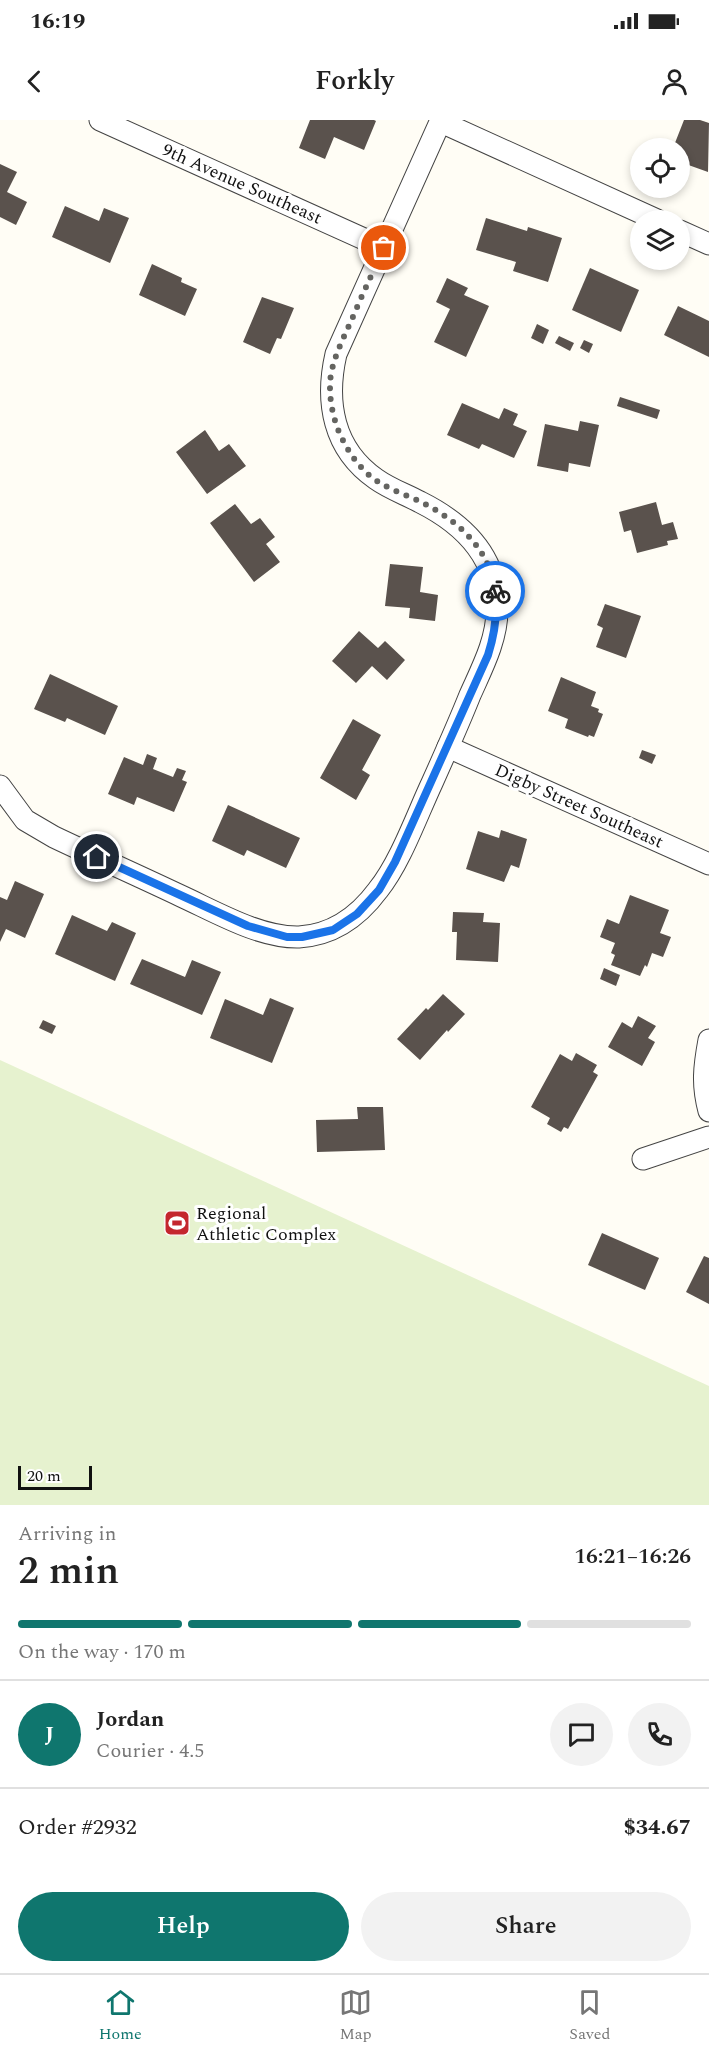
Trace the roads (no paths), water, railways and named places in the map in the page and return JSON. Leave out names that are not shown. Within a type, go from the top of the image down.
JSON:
[{"type":"street","name":"9th Avenue Southeast","points":[[100,120],[384,248]]},
{"type":"street","points":[[0,786],[25,820],[54,837],[248,926],[287,937],[302,937],[333,930],[357,914],[379,890],[395,862],[448,747],[488,655],[495,633],[497,609],[495,586],[488,564],[476,544],[460,526],[441,513],[394,491],[375,479],[357,463],[344,444],[335,423],[330,400],[330,377],[336,354],[441,121],[635,210]]},
{"type":"street","points":[[690,235],[709,244]]},
{"type":"street","name":"Digby Street Southeast","points":[[448,747],[709,864]]},
{"type":"street","points":[[709,1040],[704,1065],[704,1092],[709,1112]]},
{"type":"street","points":[[643,1159],[709,1137]]},
{"type":"place","name":"Regional Athletic Complex","points":[[177,1223]]}]
